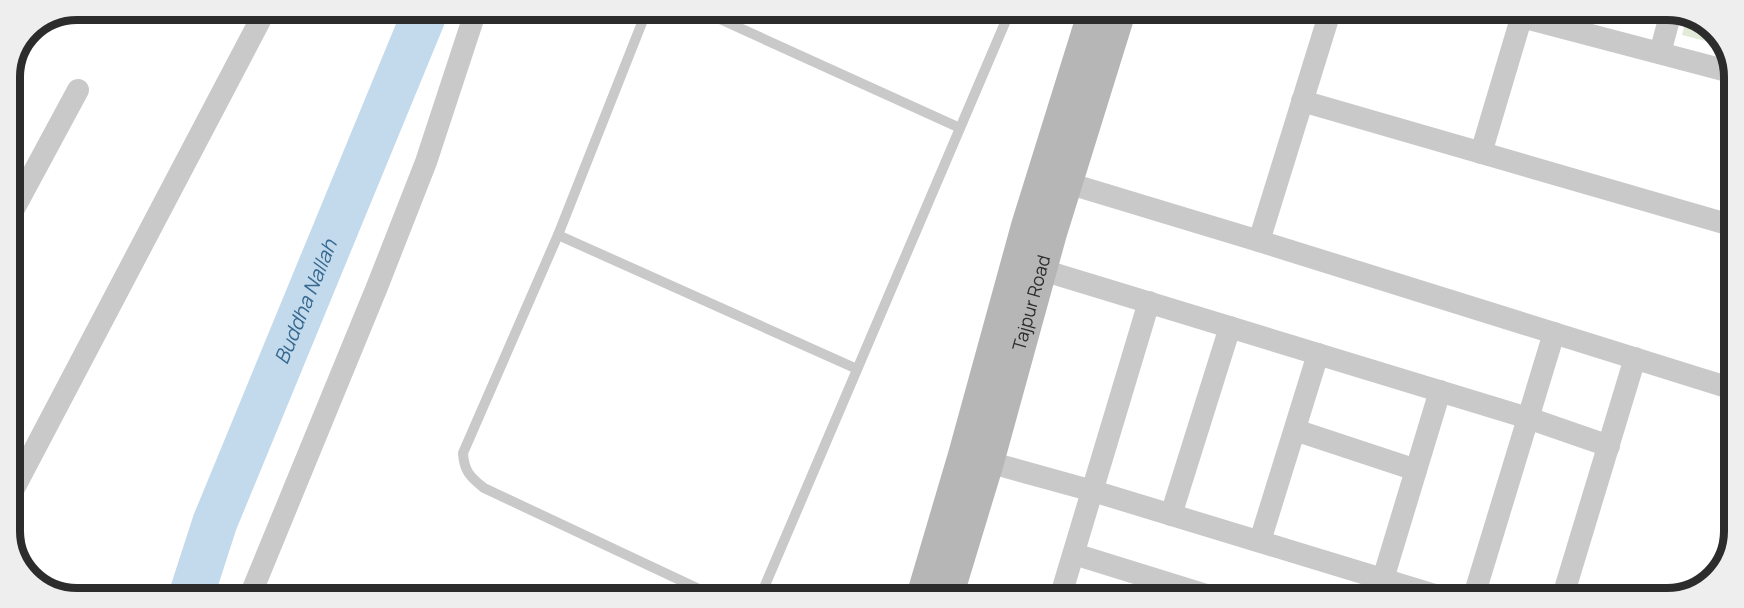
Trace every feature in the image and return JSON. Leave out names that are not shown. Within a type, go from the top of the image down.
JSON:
[{"type":"main road","name":"Tajpur Road","points":[[925,588],[964,456],[1030,266],[1055,180],[1092,20]]},
{"type":"main road","name":"Tajpur Road","points":[[1055,180],[1117,20]]},
{"type":"main road","name":"Tajpur Road","points":[[950,588],[988,462],[1030,266]]},
{"type":"street","points":[[20,477],[260,20]]},
{"type":"street","points":[[253,588],[426,162],[473,20]]},
{"type":"street","points":[[1259,241],[1327,20]]},
{"type":"street","points":[[1481,153],[1521,20]]},
{"type":"street","points":[[1540,20],[1724,70]]},
{"type":"street","points":[[1660,53],[1669,20]]},
{"type":"street","points":[[20,198],[78,90]]},
{"type":"street","points":[[1302,101],[1724,222]]},
{"type":"street","points":[[1055,180],[1724,386]]},
{"type":"street","points":[[1030,266],[1528,418],[1609,446]]},
{"type":"street","points":[[1063,588],[1149,302]]},
{"type":"street","points":[[1171,515],[1230,327]]},
{"type":"street","points":[[1476,588],[1554,333]]},
{"type":"street","points":[[1260,542],[1318,354]]},
{"type":"street","points":[[1565,588],[1635,358]]},
{"type":"street","points":[[1383,579],[1440,391]]},
{"type":"street","points":[[1295,430],[1416,470]]},
{"type":"street","points":[[988,462],[1093,491],[1414,588]]},
{"type":"street","points":[[1074,554],[1150,588]]},
{"type":"lane","points":[[643,20],[558,235],[463,453],[464,466],[470,477],[484,488],[697,588]]},
{"type":"lane","points":[[722,20],[960,128]]},
{"type":"lane","points":[[764,588],[1006,20]]},
{"type":"lane","points":[[558,235],[857,369]]},
{"type":"green space","points":[[1685,23],[1702,31],[1714,43],[1682,35]]},
{"type":"waterway","name":"Buddha Nallah","points":[[194,588],[215,522],[422,20]]}]
